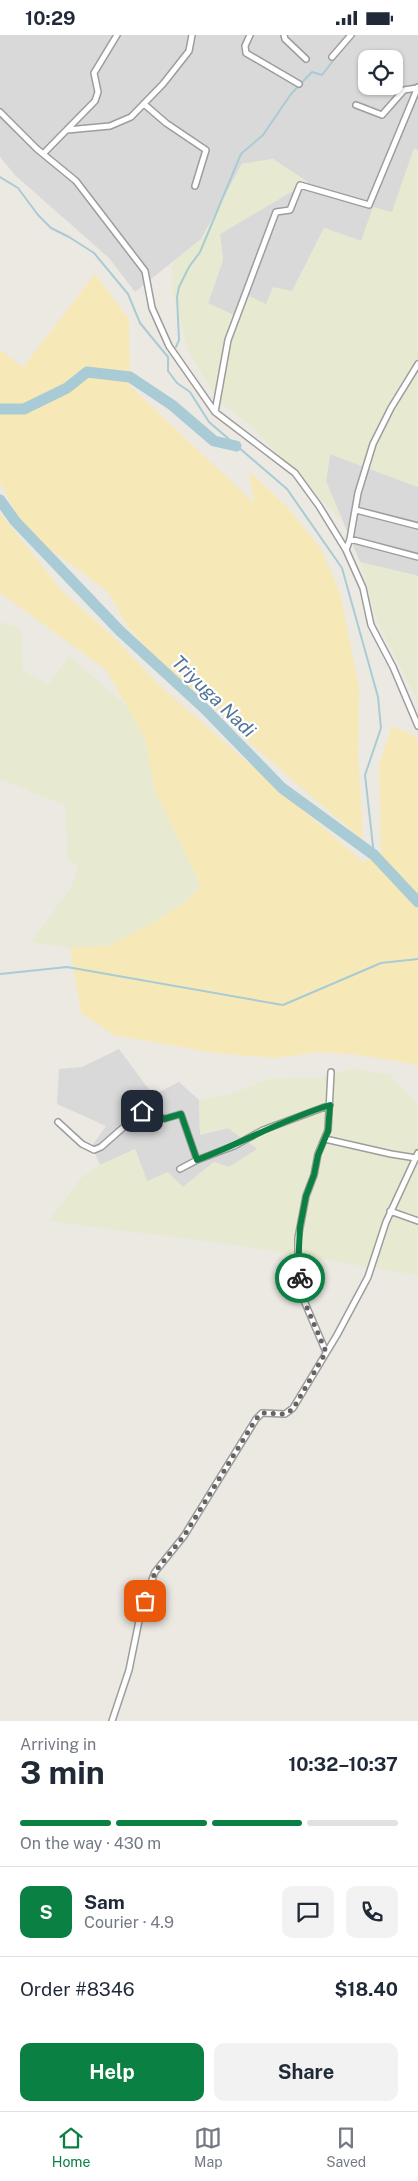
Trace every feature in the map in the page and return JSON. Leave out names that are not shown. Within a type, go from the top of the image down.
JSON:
[{"type":"street","points":[[43,154],[95,101],[98,92],[94,73],[117,35]]},
{"type":"street","points":[[67,130],[110,126],[131,117],[163,84],[188,51],[192,35]]},
{"type":"street","points":[[250,35],[245,46],[246,53],[298,84]]},
{"type":"street","points":[[284,35],[284,39],[306,59]]},
{"type":"street","points":[[332,57],[351,35]]},
{"type":"street","points":[[356,105],[382,115],[404,90],[418,87]]},
{"type":"street","points":[[215,413],[228,340],[276,212],[290,210],[300,185],[369,205],[418,87]]},
{"type":"street","points":[[144,104],[166,123],[206,150],[195,186]]},
{"type":"street","points":[[0,112],[43,154],[76,181],[145,271],[152,308],[169,346],[215,413],[295,473],[319,506],[346,550],[363,588],[371,625],[393,667],[418,726]]},
{"type":"street","points":[[346,550],[350,539],[358,493],[374,444],[391,408],[418,365]]},
{"type":"street","points":[[356,510],[418,525]]},
{"type":"street","points":[[350,539],[418,557]]},
{"type":"street","points":[[326,1352],[305,1303],[298,1267],[298,1238],[306,1196],[330,1118],[329,1094],[331,1072]]},
{"type":"street","points":[[180,1169],[197,1160],[234,1146],[263,1130],[330,1105]]},
{"type":"street","points":[[58,1122],[82,1143],[94,1150],[142,1111],[150,1108],[164,1119],[181,1114],[197,1160]]},
{"type":"street","points":[[112,1721],[129,1670],[142,1606],[155,1572],[184,1536],[256,1419],[262,1413],[285,1414],[293,1409],[368,1277],[390,1211],[417,1155],[383,1153],[325,1139]]},
{"type":"street","points":[[390,1211],[418,1221]]},
{"type":"shaded area","points":[[0,35],[418,35],[418,150],[414,149],[392,213],[361,241],[324,228],[292,292],[266,305],[233,315],[208,303],[223,260],[220,234],[307,182],[273,159],[242,164],[201,239],[135,292],[109,258],[16,176],[0,157]]},
{"type":"shaded area","points":[[330,454],[418,487],[418,576],[360,562],[326,481]]},
{"type":"shaded area","points":[[119,1049],[153,1095],[179,1082],[199,1100],[200,1135],[228,1128],[258,1149],[229,1167],[214,1162],[183,1187],[147,1181],[135,1149],[100,1165],[92,1146],[106,1126],[57,1104],[59,1069],[82,1067]]},
{"type":"green space","points":[[414,148],[418,150],[418,337],[416,340],[418,342],[418,487],[330,454],[326,481],[343,523],[249,424],[217,400],[188,350],[172,289],[173,262],[202,239],[242,164],[273,159],[308,182],[220,234],[223,260],[208,303],[233,315],[249,296],[266,304],[273,287],[292,291],[324,228],[361,241],[373,207],[392,212]]},
{"type":"green space","points":[[360,562],[418,576],[418,701],[377,621]]},
{"type":"green space","points":[[0,622],[21,628],[23,671],[49,684],[69,656],[127,706],[145,738],[155,790],[201,886],[157,925],[108,946],[70,948],[31,942],[72,886],[78,866],[67,857],[66,806],[0,779]]},
{"type":"green space","points":[[353,1068],[390,1075],[418,1104],[418,1275],[235,1245],[49,1221],[81,1178],[100,1165],[135,1149],[147,1181],[168,1172],[183,1187],[214,1162],[229,1167],[257,1149],[228,1128],[200,1135],[199,1100],[228,1095],[269,1079],[318,1078]]},
{"type":"sand","points":[[95,274],[129,319],[130,386],[254,503],[249,471],[289,509],[321,549],[340,593],[359,687],[358,754],[363,840],[246,740],[211,701],[176,681],[128,627],[107,591],[25,531],[0,482],[0,350],[23,367]]},
{"type":"sand","points":[[0,513],[62,591],[114,638],[162,688],[363,862],[381,853],[379,765],[392,726],[416,736],[418,745],[418,1068],[414,1064],[359,1055],[321,1052],[276,1058],[214,1053],[114,1035],[81,1013],[70,948],[108,946],[155,922],[185,902],[201,886],[155,790],[145,738],[106,670],[0,593]]},
{"type":"waterway","points":[[176,347],[179,340],[177,297],[179,287],[189,267],[200,252],[241,154],[263,135],[291,94],[312,72],[322,75],[339,53]]},
{"type":"waterway","points":[[0,177],[18,188],[38,215],[51,228],[94,253],[128,294],[140,323],[168,357],[168,371],[177,383],[190,392],[209,422],[287,489],[342,568],[378,697],[381,728],[365,775],[374,855]]},
{"type":"waterway","points":[[0,409],[24,409],[67,388],[87,372],[130,377],[172,405],[214,441],[236,446]]},
{"type":"waterway","name":"Triyuga Nadi","points":[[0,500],[15,521],[120,631],[205,709],[282,788],[374,855],[418,902]]},
{"type":"waterway","points":[[0,974],[67,967],[283,1005],[381,963],[418,959]]},
{"type":"way so far","points":[[145,1601],[155,1572],[184,1536],[256,1419],[262,1413],[285,1414],[293,1409],[326,1352],[305,1303],[300,1278]]},
{"type":"route","points":[[142,1111],[150,1108],[164,1119],[181,1114],[197,1160],[234,1146],[263,1130],[330,1105],[328,1131],[318,1155],[314,1175],[306,1196],[298,1238],[300,1278]]}]
